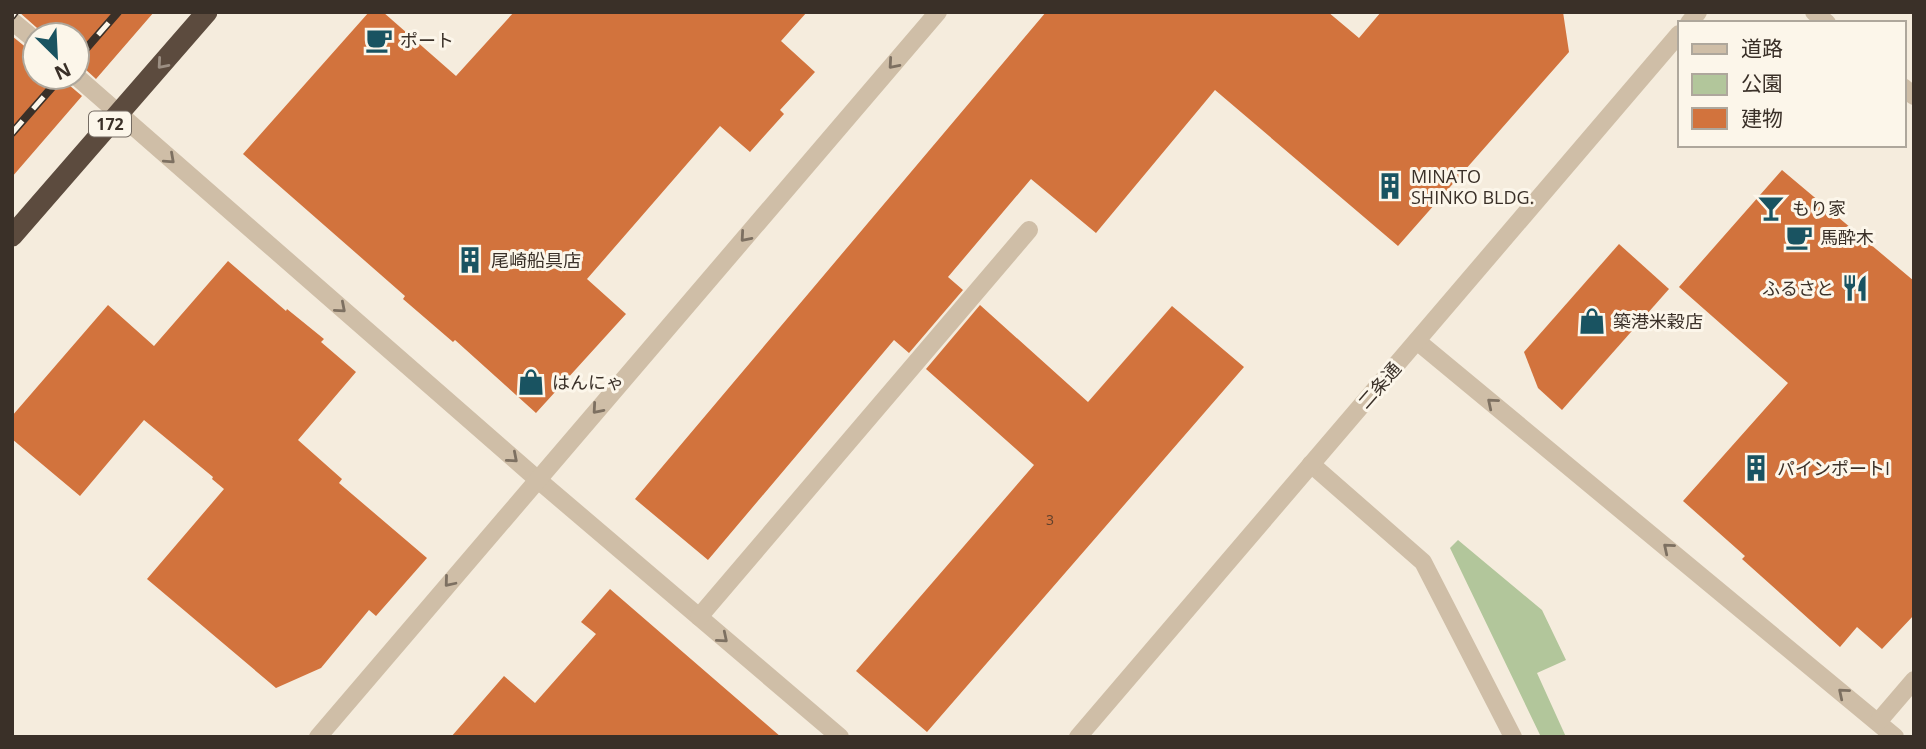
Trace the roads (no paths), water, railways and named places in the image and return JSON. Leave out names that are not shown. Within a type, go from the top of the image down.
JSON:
[{"type":"highway","name":"172","points":[[12,236],[207,12]]},
{"type":"street","points":[[318,737],[938,12]]},
{"type":"street","name":"二条通","points":[[1079,737],[1678,35]]},
{"type":"street","points":[[91,89],[537,479],[840,737]]},
{"type":"street","points":[[699,617],[1029,230]]},
{"type":"street","points":[[1417,341],[1895,737]]},
{"type":"street","points":[[1311,464],[1423,562],[1513,737]]},
{"type":"street","points":[[1878,722],[1914,680]]},
{"type":"railway","points":[[12,16],[15,12]]},
{"type":"railway","points":[[91,43],[118,12]]},
{"type":"railway","points":[[12,133],[49,91]]},
{"type":"place","name":"ポート","points":[[379,40]]},
{"type":"place","name":"MINATO SHINKO BLDG.","points":[[1390,186]]},
{"type":"place","name":"もり家","points":[[1771,208]]},
{"type":"place","name":"馬酔木","points":[[1799,237]]},
{"type":"place","name":"尾崎船具店","points":[[470,260]]},
{"type":"place","name":"ふるさと","points":[[1855,288]]},
{"type":"place","name":"築港米穀店","points":[[1592,321]]},
{"type":"place","name":"はんにゃ","points":[[531,382]]},
{"type":"place","name":"パインポートI","points":[[1756,468]]}]
